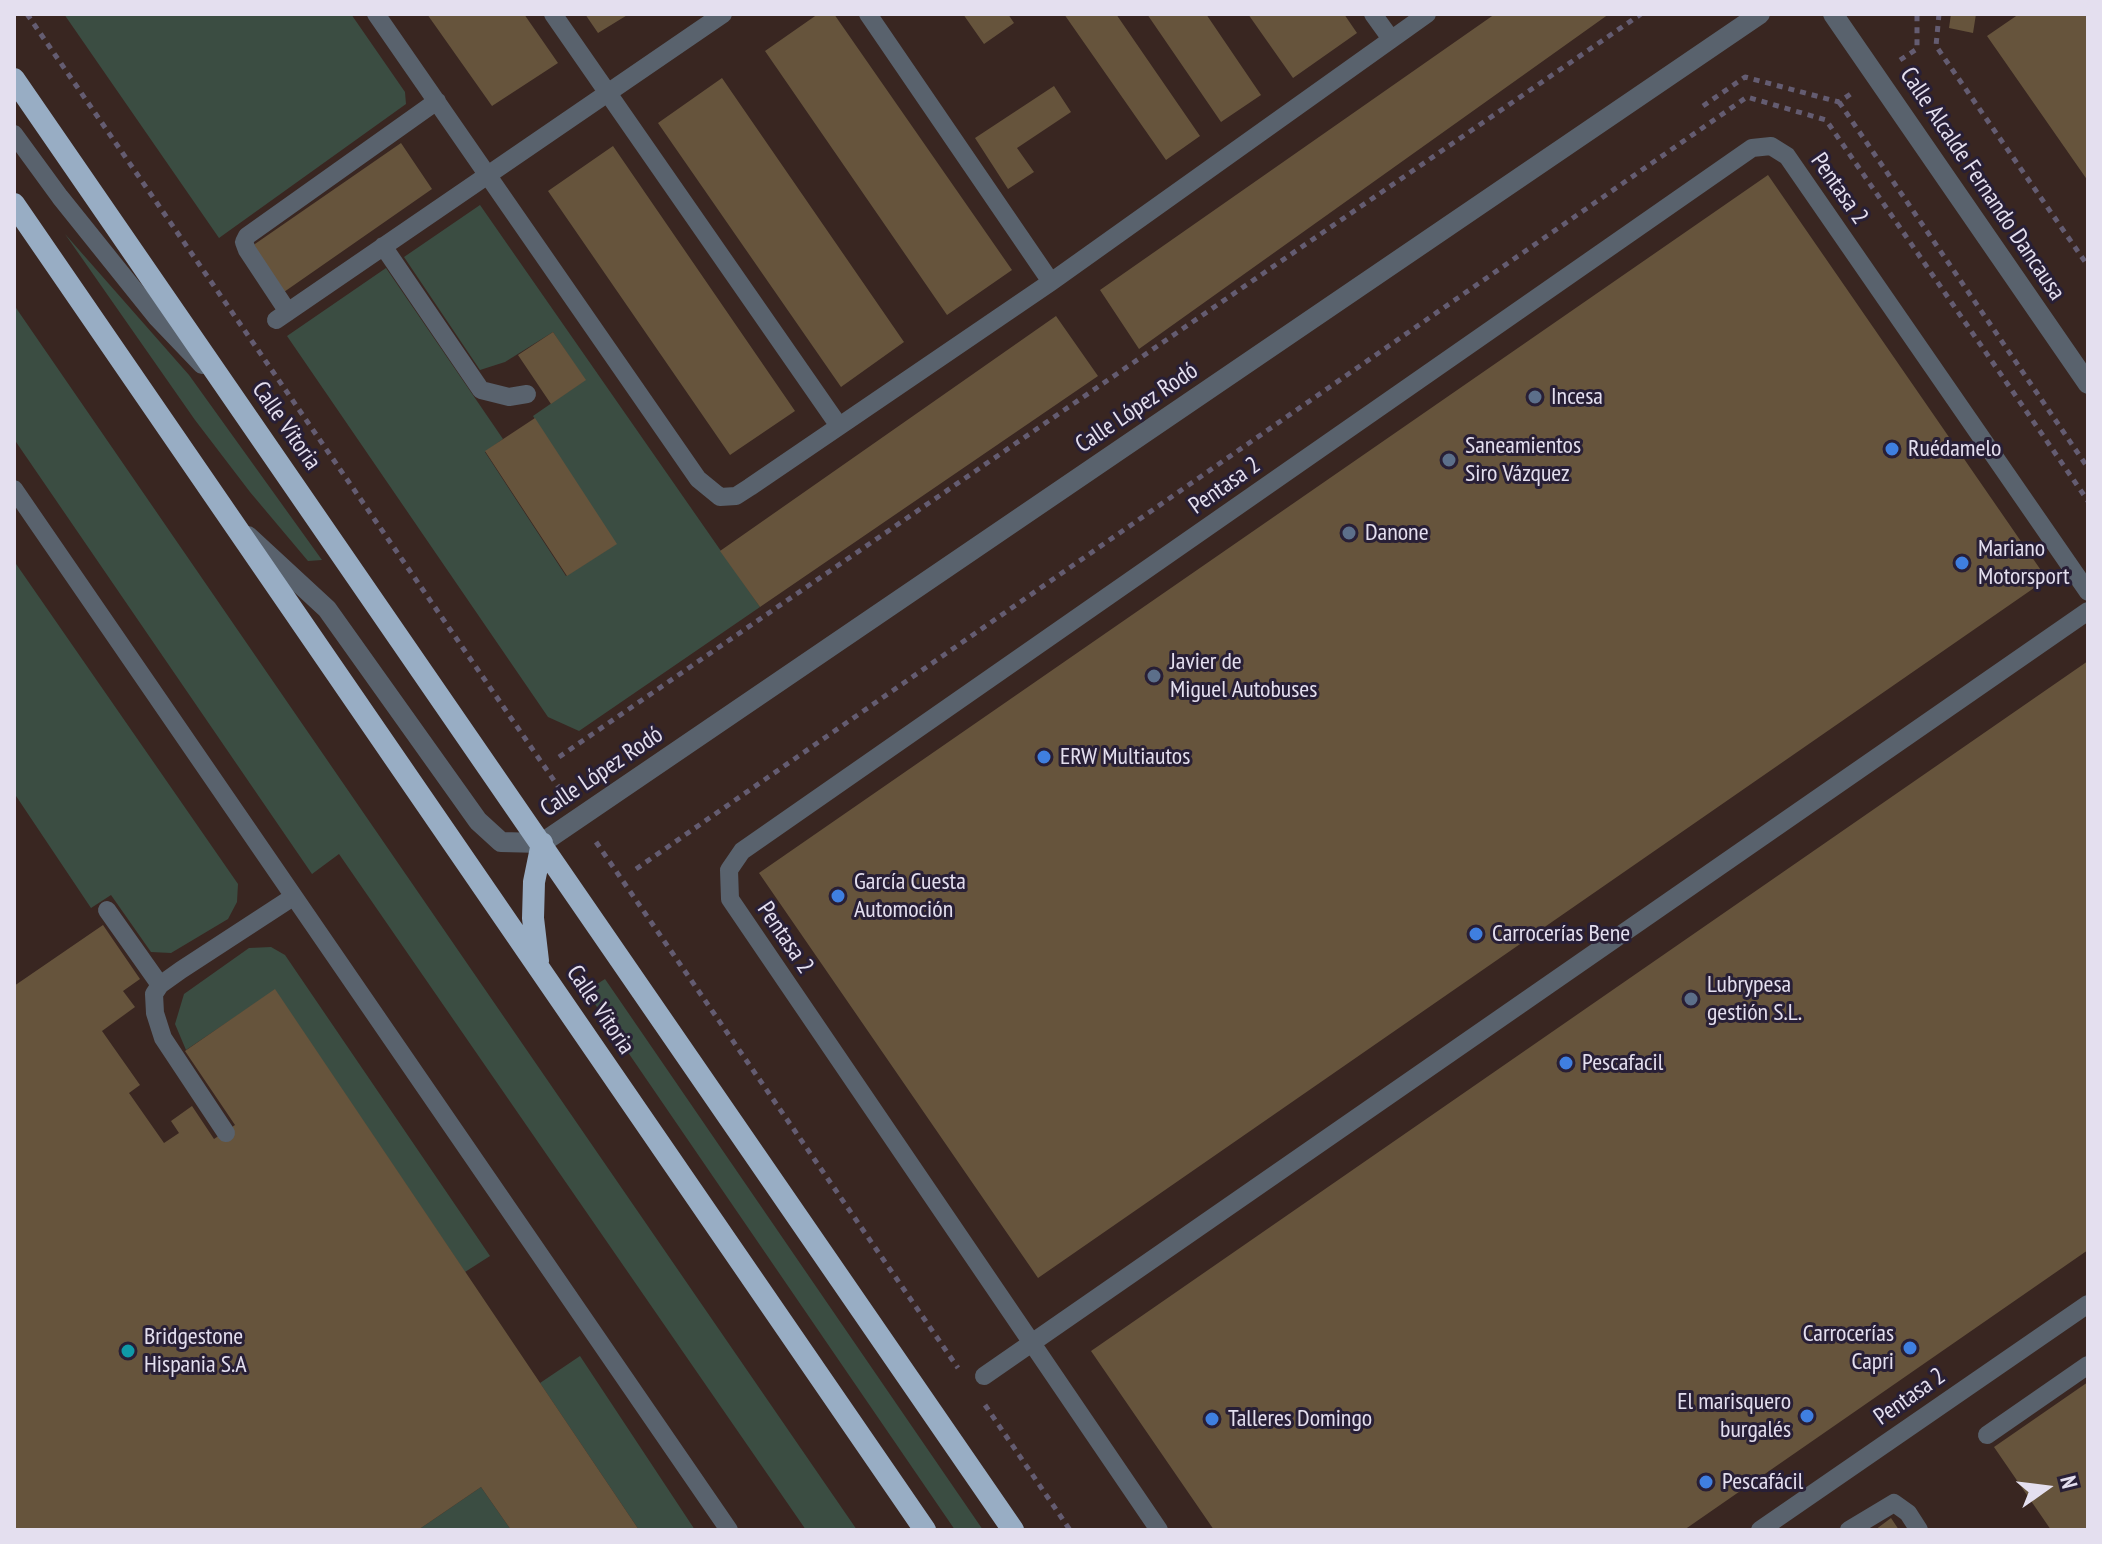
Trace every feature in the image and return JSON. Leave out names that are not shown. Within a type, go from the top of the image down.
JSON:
[{"type":"highway","name":"Calle Vitoria","points":[[14,79],[1013,1530]]},
{"type":"highway","name":"Calle Vitoria","points":[[14,204],[925,1530]]},
{"type":"highway","points":[[539,966],[533,918],[534,882],[542,843]]},
{"type":"street","name":"Calle López Rodó","points":[[542,843],[1760,14]]},
{"type":"street","name":"Calle Alcalde Fernando Dancausa","points":[[1833,14],[2088,384]]},
{"type":"street","name":"Calle Vitoria","points":[[231,520],[327,609],[478,821],[501,842],[542,843]]},
{"type":"lane","points":[[376,14],[698,479],[720,497],[736,496],[1051,282],[1427,14]]},
{"type":"lane","points":[[553,14],[839,426]]},
{"type":"lane","points":[[437,101],[247,236],[244,242],[247,250],[282,316],[723,14]]},
{"type":"lane","points":[[868,14],[1051,282]]},
{"type":"lane","points":[[1373,14],[1391,39]]},
{"type":"lane","points":[[14,134],[157,318],[235,398]]},
{"type":"lane","name":"Pentasa 2","points":[[1159,1530],[730,899],[729,870],[742,851],[1752,148],[1771,146],[1787,156],[2088,592]]},
{"type":"lane","points":[[383,246],[481,390],[509,397],[527,394]]},
{"type":"lane","points":[[14,489],[729,1530]]},
{"type":"lane","points":[[984,1376],[2088,611]]},
{"type":"lane","points":[[226,1133],[163,1038],[155,1013],[154,994],[160,985],[293,897]]},
{"type":"lane","points":[[107,910],[160,985]]},
{"type":"lane","name":"Pentasa 2","points":[[1760,1530],[2088,1304]]},
{"type":"lane","points":[[1987,1435],[2088,1365]]},
{"type":"lane","points":[[1849,1530],[1894,1503],[1908,1513],[1919,1530]]},
{"type":"path","points":[[27,14],[961,1372]]},
{"type":"path","points":[[559,757],[1641,14]]},
{"type":"path","points":[[1839,102],[1917,49],[1917,14]]},
{"type":"path","points":[[1939,14],[1936,46],[2088,266]]},
{"type":"path","points":[[1703,106],[1745,77],[1839,102],[2088,468]]},
{"type":"path","points":[[980,1398],[1070,1530]]},
{"type":"shaded area","points":[[14,14],[2088,14],[2088,1530],[14,1530]]},
{"type":"green space","points":[[64,14],[351,14],[405,92],[406,104],[219,238]]},
{"type":"green space","points":[[480,205],[760,607],[579,731],[548,717],[287,336],[386,268],[503,439],[485,452],[566,576],[616,544],[533,416],[585,380],[553,332],[505,362],[480,370],[404,257]]},
{"type":"green space","points":[[65,234],[189,375],[322,560],[308,561],[250,492],[195,420]]},
{"type":"green space","points":[[14,305],[857,1530],[806,1530],[339,854],[312,874],[14,439]]},
{"type":"green space","points":[[14,561],[238,884],[237,902],[228,919],[171,953],[151,952],[111,895],[91,908],[14,793]]},
{"type":"green space","points":[[271,947],[285,955],[490,1256],[465,1272],[275,990],[186,1050],[175,1024],[184,994],[249,948]]},
{"type":"green space","points":[[605,979],[983,1530],[955,1530],[586,991]]},
{"type":"green space","points":[[580,1356],[695,1530],[639,1530],[540,1383]]},
{"type":"green space","points":[[481,1487],[511,1530],[418,1530]]},
{"type":"building","points":[[427,14],[524,14],[558,63],[492,106]]},
{"type":"building","points":[[585,14],[629,14],[598,33]]},
{"type":"building","points":[[818,14],[834,14],[1012,270],[947,315],[765,51]]},
{"type":"building","points":[[963,14],[1008,14],[1014,23],[984,44]]},
{"type":"building","points":[[1064,14],[1116,14],[1200,136],[1166,160]]},
{"type":"building","points":[[1147,14],[1206,14],[1261,95],[1221,122]]},
{"type":"building","points":[[1248,14],[1344,14],[1357,33],[1293,78]]},
{"type":"building","points":[[1495,14],[1609,14],[1139,349],[1100,290]]},
{"type":"building","points":[[1951,14],[1976,14],[1973,33],[1949,28]]},
{"type":"building","points":[[2019,14],[2088,14],[2088,181],[1987,36]]},
{"type":"building","points":[[722,78],[904,342],[841,387],[658,123]]},
{"type":"building","points":[[1054,86],[1071,112],[1017,148],[1034,172],[1008,189],[975,138]]},
{"type":"building","points":[[401,143],[432,189],[284,292],[252,246]]},
{"type":"building","points":[[613,146],[795,411],[730,455],[548,191]]},
{"type":"building","points":[[1768,175],[2047,579],[1038,1278],[759,873]]},
{"type":"building","points":[[1056,316],[1098,376],[760,607],[720,551]]},
{"type":"building","points":[[553,332],[586,380],[551,404],[518,355]]},
{"type":"building","points":[[535,418],[617,544],[567,576],[485,451]]},
{"type":"building","points":[[2088,661],[2088,1250],[1684,1530],[1214,1530],[1091,1351]]},
{"type":"building","points":[[103,925],[140,979],[123,991],[135,1007],[102,1031],[140,1085],[129,1093],[164,1143],[179,1133],[171,1121],[192,1106],[214,1139],[235,1125],[185,1051],[275,989],[639,1530],[511,1530],[481,1487],[418,1530],[14,1530],[14,986]]},
{"type":"building","points":[[2088,1382],[2088,1530],[2051,1530],[1994,1447]]},
{"type":"building","points":[[1891,1518],[1899,1530],[1875,1530]]},
{"type":"place","name":"Incesa","points":[[1535,397]]},
{"type":"place","name":"Ruédamelo","points":[[1892,449]]},
{"type":"place","name":"Saneamientos Siro Vázquez","points":[[1449,460]]},
{"type":"place","name":"Danone","points":[[1349,533]]},
{"type":"place","name":"Mariano Motorsport","points":[[1962,563]]},
{"type":"place","name":"Javier de Miguel Autobuses","points":[[1154,676]]},
{"type":"place","name":"ERW Multiautos","points":[[1044,757]]},
{"type":"place","name":"García Cuesta Automoción","points":[[838,896]]},
{"type":"place","name":"Carrocerías Bene","points":[[1476,934]]},
{"type":"place","name":"Lubrypesa gestión S.L.","points":[[1691,999]]},
{"type":"place","name":"Pescafacil","points":[[1566,1063]]},
{"type":"place","name":"Carrocerías Capri","points":[[1910,1348]]},
{"type":"place","name":"Bridgestone Hispania S.A","points":[[128,1351]]},
{"type":"place","name":"El marisquero burgalés","points":[[1807,1416]]},
{"type":"place","name":"Talleres Domingo","points":[[1212,1419]]},
{"type":"place","name":"Pescafácil","points":[[1706,1482]]}]
